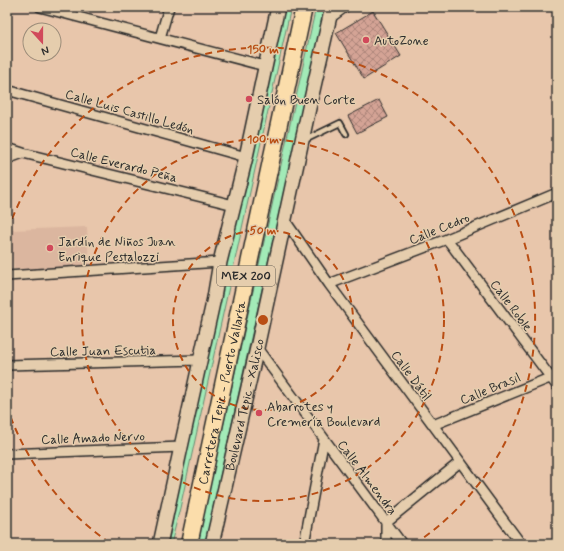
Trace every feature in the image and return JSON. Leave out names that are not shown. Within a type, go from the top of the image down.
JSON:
[{"type":"highway","name":"Carretera Tepic - Puerto Vallarta","points":[[189,544],[304,7]]},
{"type":"main road","name":"MEX 200","points":[[160,544],[214,298],[220,262],[246,157],[278,7]]},
{"type":"main road","name":"Boulevard Tepic - Xalisco","points":[[212,544],[331,12]]},
{"type":"street","points":[[40,7],[265,66]]},
{"type":"street","points":[[160,38],[169,7]]},
{"type":"street","points":[[331,12],[345,7]]},
{"type":"street","name":"Calle Luis Castillo Ledón","points":[[7,90],[246,157]]},
{"type":"street","name":"Calle Everardo Peña","points":[[7,148],[234,205]]},
{"type":"street","points":[[7,158],[23,153]]},
{"type":"street","name":"Calle Cedro","points":[[329,284],[447,239],[557,193]]},
{"type":"street","name":"Calle Dátil","points":[[284,220],[329,284],[521,544]]},
{"type":"street","name":"Calle Roble","points":[[447,239],[554,376],[557,386]]},
{"type":"street","points":[[7,276],[220,262]]},
{"type":"street","name":"Calle Almendra","points":[[257,348],[402,544]]},
{"type":"street","name":"Calle Juan Escutia","points":[[7,365],[200,360]]},
{"type":"street","name":"Calle Brasil","points":[[433,425],[554,376]]},
{"type":"street","points":[[304,544],[324,439]]},
{"type":"street","name":"Calle Amado Nervo","points":[[7,454],[181,447]]},
{"type":"street","points":[[386,544],[386,522],[460,462]]},
{"type":"lane","points":[[302,142],[340,123],[346,134]]},
{"type":"shaded area","name":"Jardín de Niños Juan Enrique Pestalozzi","points":[[87,227],[89,266],[14,269],[10,230]]},
{"type":"green space","points":[[283,7],[291,7],[180,508],[171,544],[168,544],[174,514],[174,499]]},
{"type":"green space","points":[[316,7],[325,7],[205,544],[197,544]]},
{"type":"building","name":"AutoZone","points":[[373,11],[401,56],[364,79],[336,33]]},
{"type":"building","points":[[379,100],[388,117],[357,133],[348,116]]},
{"type":"place","name":"AutoZone","points":[[366,40]]},
{"type":"place","name":"Salón Buen Corte","points":[[249,99]]},
{"type":"place","name":"Jardín de Niños Juan Enrique Pestalozzi","points":[[50,248]]},
{"type":"place","name":"Abarrotes y Cremería Boulevard","points":[[259,413]]}]
